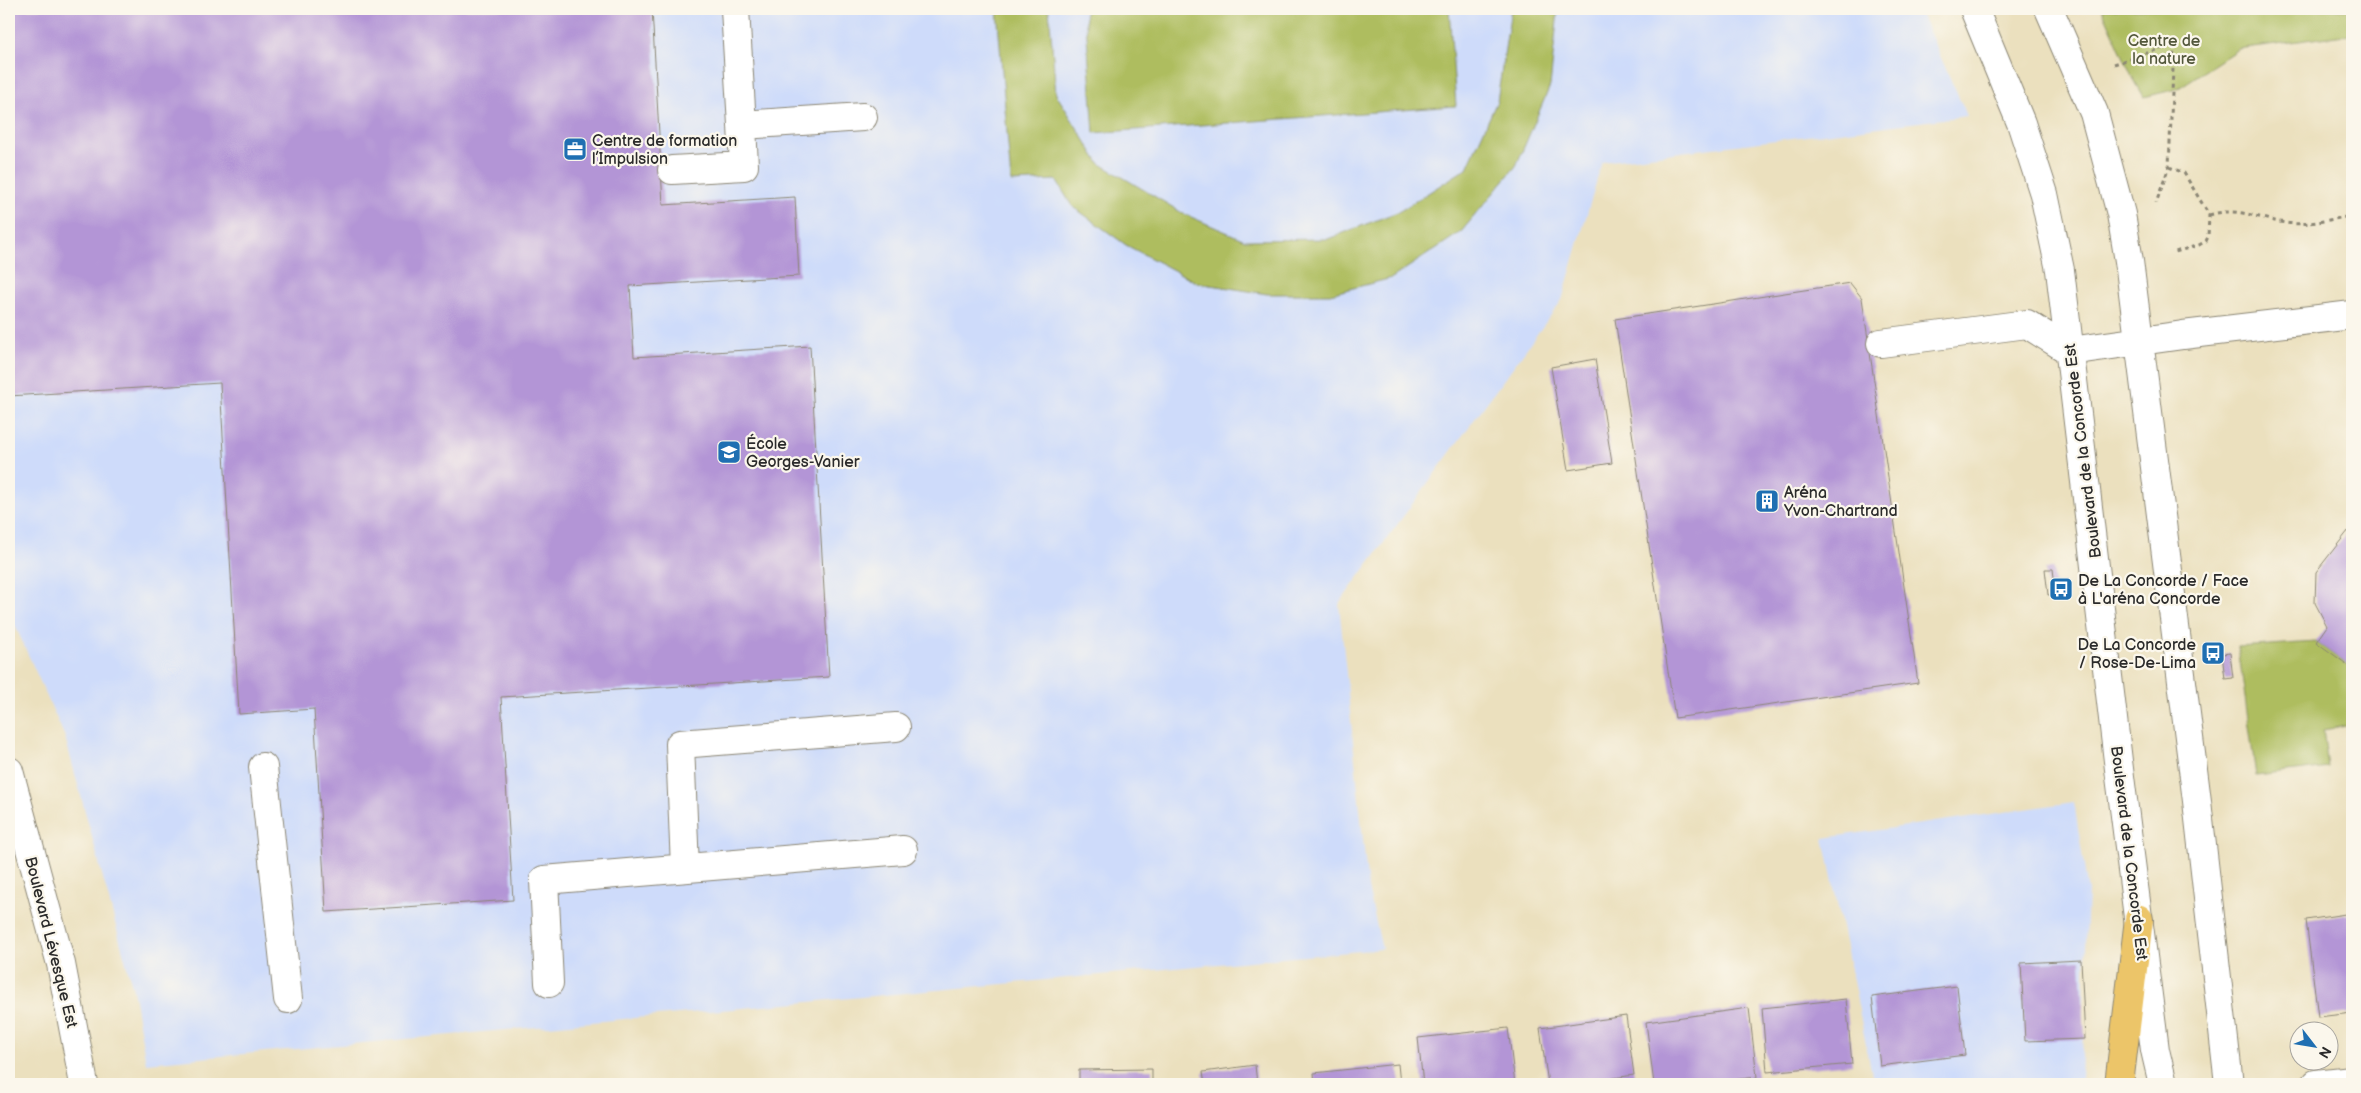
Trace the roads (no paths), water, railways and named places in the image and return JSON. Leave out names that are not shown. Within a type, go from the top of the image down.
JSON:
[{"type":"highway","points":[[2119,1084],[2140,919]]},
{"type":"street","points":[[672,170],[744,166],[735,9]]},
{"type":"street","name":"Boulevard de la Concorde Est","points":[[1974,9],[2016,108],[2044,194],[2060,270],[2118,761],[2140,919],[2155,1050],[2163,1084]]},
{"type":"street","points":[[2049,9],[2081,79],[2104,145],[2122,224],[2140,341],[2230,1084]]},
{"type":"street","points":[[742,125],[863,117]]},
{"type":"street","points":[[1881,343],[2028,324],[2070,350],[2352,315]]},
{"type":"street","points":[[685,868],[680,744],[896,727]]},
{"type":"street","points":[[263,767],[288,999]]},
{"type":"street","name":"Boulevard Lévesque Est","points":[[9,771],[61,964],[84,1084]]},
{"type":"street","points":[[549,983],[544,880],[903,850]]},
{"type":"street","points":[[2316,1084],[2352,1080]]},
{"type":"place","name":"Centre de formation l’Impulsion","points":[[575,149]]},
{"type":"place","name":"École Georges-Vanier","points":[[729,452]]},
{"type":"place","name":"Aréna Yvon-Chartrand","points":[[1767,501]]},
{"type":"place","name":"De La Concorde / Face à L'aréna Concorde","points":[[2061,589]]},
{"type":"place","name":"De La Concorde / Rose-De-Lima","points":[[2213,653]]},
{"type":"park label","name":"Centre de la nature","points":[[2164,49]]}]
